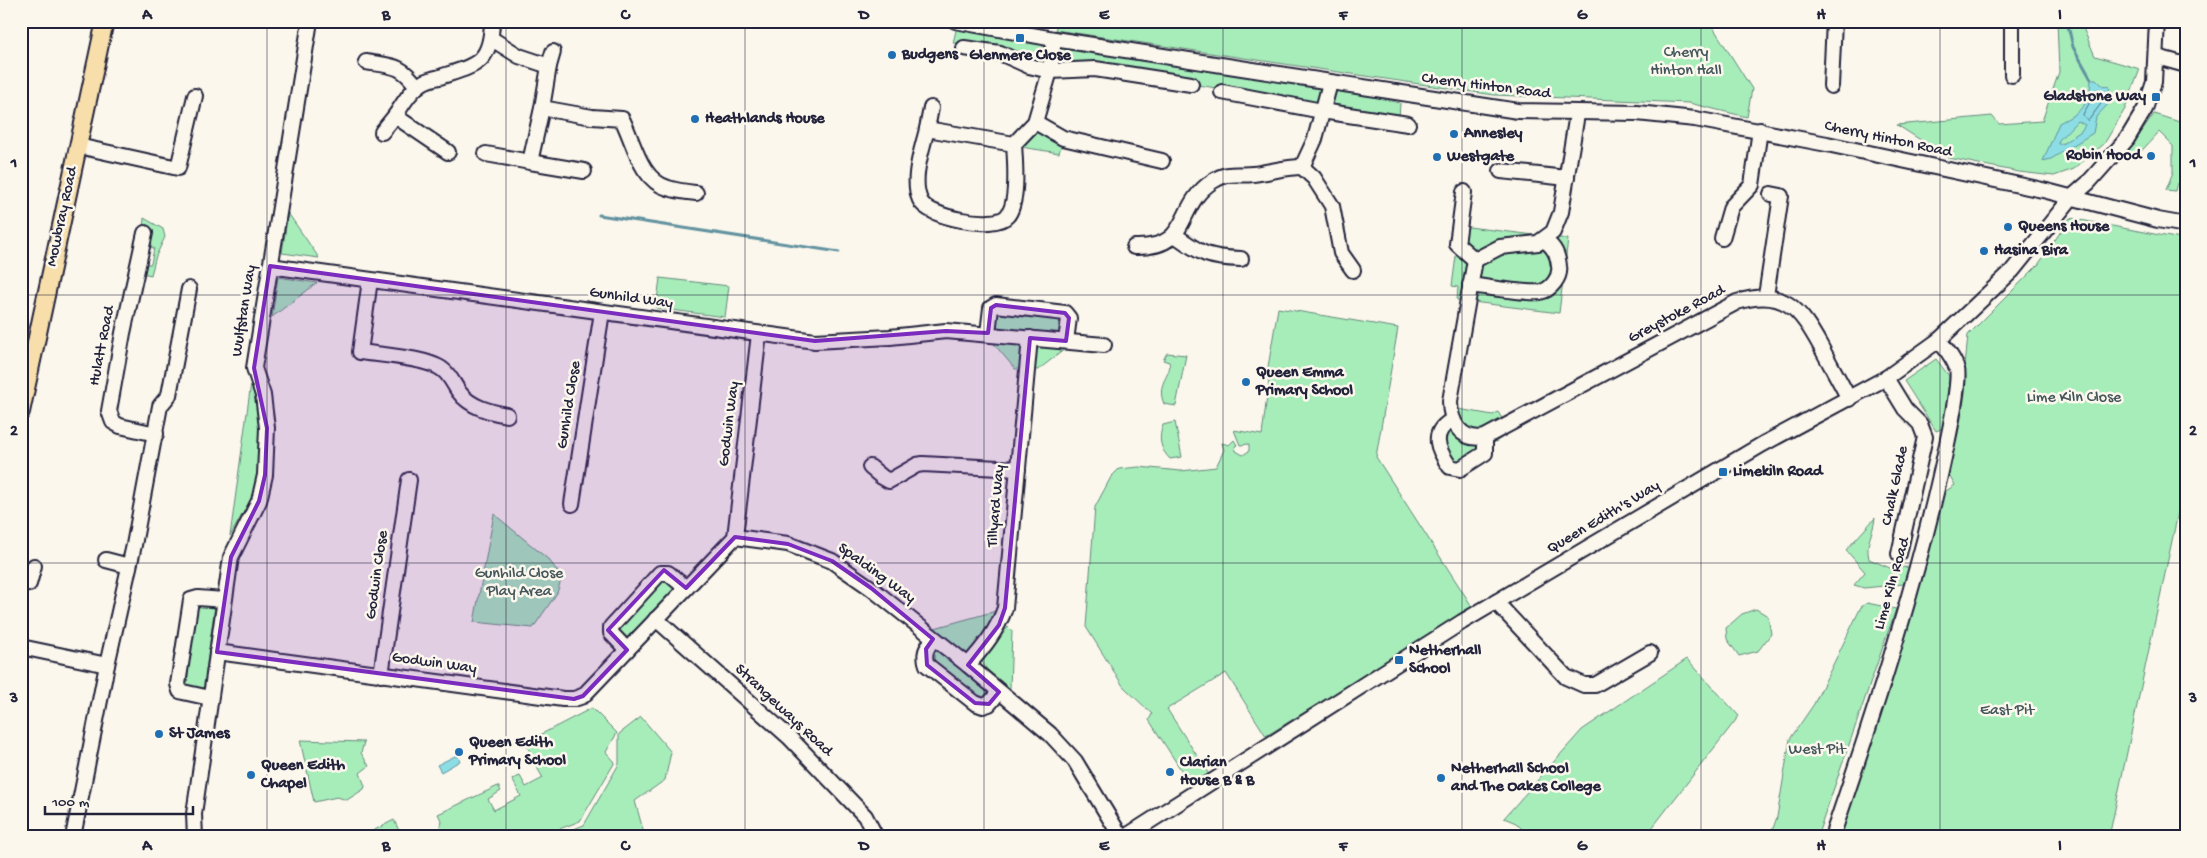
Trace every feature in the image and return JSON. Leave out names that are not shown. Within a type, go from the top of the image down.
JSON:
[{"type":"main road","name":"Mowbray Road","points":[[21,412],[105,21]]},
{"type":"street","name":"Wulfstan Way","points":[[195,837],[194,814],[231,557],[259,501],[265,475],[267,428],[263,395],[254,368],[310,21]]},
{"type":"street","points":[[382,132],[410,93],[423,82],[466,69],[479,63],[487,52],[492,39],[492,21]]},
{"type":"street","name":"Cherry Hinton Road","points":[[955,21],[972,22],[1054,39],[1518,111],[1578,114],[1637,113],[1670,116],[1760,130],[2072,197],[2158,220],[2186,225]]},
{"type":"street","points":[[1831,86],[1834,21]]},
{"type":"street","points":[[2012,21],[2012,75]]},
{"type":"street","name":"Queen Edith's Way","points":[[1125,837],[1496,602],[1763,444],[1886,378],[1939,340],[2012,271],[2072,197],[2088,183],[2127,139],[2145,109],[2154,82],[2157,57],[2157,21]]},
{"type":"street","points":[[492,39],[519,56],[550,66]]},
{"type":"street","points":[[930,108],[934,130],[919,165],[916,191],[920,203],[926,209],[939,215],[989,223],[1002,220],[1009,215],[1013,196],[1014,144],[1035,122],[1050,71],[1054,39]]},
{"type":"street","points":[[964,48],[1000,53],[1029,66],[1050,71],[1095,68],[1191,84]]},
{"type":"street","points":[[530,162],[553,52]]},
{"type":"street","points":[[2157,57],[2186,65]]},
{"type":"street","points":[[366,62],[398,68],[409,74],[417,87]]},
{"type":"street","points":[[1302,167],[1315,140],[1330,83]]},
{"type":"street","points":[[1222,92],[1322,111],[1408,124]]},
{"type":"street","points":[[78,146],[178,168],[195,96]]},
{"type":"street","points":[[542,108],[587,117],[622,119],[640,159],[652,180],[668,188],[696,194]]},
{"type":"street","points":[[1475,260],[1500,247],[1526,246],[1544,240],[1553,232],[1558,221],[1578,114]]},
{"type":"street","points":[[395,116],[448,152]]},
{"type":"street","points":[[1035,122],[1063,138],[1162,161]]},
{"type":"street","points":[[934,130],[1014,144]]},
{"type":"street","points":[[1721,232],[1734,202],[1752,185],[1760,130]]},
{"type":"street","points":[[486,154],[584,170]]},
{"type":"street","points":[[1134,247],[1149,247],[1166,242],[1175,235],[1186,211],[1203,189],[1215,179],[1232,173],[1251,175],[1287,167],[1302,167],[1314,178],[1332,206],[1341,253],[1353,270]]},
{"type":"street","points":[[1501,171],[1567,178]]},
{"type":"street","points":[[1464,192],[1457,244],[1475,260]]},
{"type":"street","points":[[1770,194],[1781,196],[1766,296],[1795,308],[1807,321],[1849,399]]},
{"type":"street","name":"Hulatt Road","points":[[145,233],[123,333],[109,411],[113,422],[120,426],[156,434]]},
{"type":"street","points":[[1175,235],[1200,253],[1219,258],[1241,259]]},
{"type":"street","points":[[1470,285],[1540,292],[1552,286],[1560,268],[1557,254],[1550,244],[1544,240]]},
{"type":"street","points":[[1452,420],[1440,430],[1437,441],[1441,455],[1450,467],[1460,469],[1485,453],[1485,437],[1479,438],[1462,433],[1452,420],[1450,401],[1475,260]]},
{"type":"street","name":"Gunhild Way","points":[[270,266],[816,341],[881,338],[946,331],[988,333],[1104,345]]},
{"type":"street","points":[[370,280],[360,352],[430,363],[444,370],[462,395],[474,405],[491,412],[507,415]]},
{"type":"street","points":[[72,837],[156,434],[160,406],[169,396],[189,289]]},
{"type":"street","name":"Greystoke Road","points":[[1485,437],[1737,302],[1766,296]]},
{"type":"street","points":[[988,333],[991,308],[996,305],[1065,313],[1070,318],[1066,341]]},
{"type":"street","name":"Gunhild Close","points":[[572,504],[602,312]]},
{"type":"street","name":"Godwin Way","points":[[217,652],[563,700],[583,696],[735,537],[758,334]]},
{"type":"street","name":"Tillyard Way","points":[[968,665],[999,625],[1006,608],[1030,338]]},
{"type":"street","name":"Lime Kiln Road","points":[[1832,837],[1869,726],[1908,596],[1942,468],[1952,418],[1958,369],[1939,340]]},
{"type":"street","name":"Chalk Glade","points":[[1886,378],[1905,409],[1920,424],[1925,437],[1899,554]]},
{"type":"street","points":[[870,467],[889,481],[917,465],[923,464],[1018,469]]},
{"type":"street","name":"Godwin Close","points":[[381,674],[409,480]]},
{"type":"street","name":"Spalding Way","points":[[735,537],[788,544],[832,561],[870,588],[968,665],[1050,734],[1075,761],[1121,837]]},
{"type":"street","points":[[106,560],[129,566]]},
{"type":"street","points":[[627,650],[611,633],[610,627],[660,573],[668,573],[686,588]]},
{"type":"street","points":[[210,698],[180,690],[179,675],[191,600],[198,598],[224,600]]},
{"type":"street","points":[[1496,602],[1566,677],[1584,685],[1594,685],[1650,654]]},
{"type":"street","name":"Strangeways Road","points":[[656,619],[789,737],[865,816],[876,837]]},
{"type":"street","points":[[933,639],[926,649],[924,658],[927,666],[975,703],[983,706],[989,704],[999,692]]},
{"type":"street","points":[[21,647],[107,665]]},
{"type":"highlighted area","points":[[270,266],[815,341],[946,331],[988,333],[991,308],[996,305],[1065,313],[1069,318],[1066,341],[1030,338],[1005,608],[999,625],[968,665],[999,692],[989,704],[975,703],[927,665],[926,649],[933,639],[871,588],[832,561],[788,544],[735,537],[686,588],[664,570],[608,630],[627,650],[583,696],[574,699],[217,652],[231,557],[259,501],[265,475],[267,428],[254,368]]},
{"type":"green space","name":"Cherry Hinton Hall","points":[[1058,21],[1709,21],[1752,89],[1747,117],[1689,103],[1494,95],[1055,30]]},
{"type":"green space","points":[[2057,21],[2080,21],[2095,56],[2140,69],[2125,109],[2104,144],[2074,169],[2054,176],[2019,172],[1949,158],[1897,125],[1992,116],[1999,124],[2042,121],[2059,72]]},
{"type":"green space","points":[[957,26],[1044,41],[1041,56],[1030,61],[980,45],[953,43]]},
{"type":"green space","points":[[1063,46],[1321,85],[1400,103],[1399,118],[1082,66],[1068,69],[1060,63],[1057,54]]},
{"type":"green space","points":[[2154,114],[2186,124],[2186,185],[2177,183],[2175,191],[2166,190],[2173,172],[2173,146],[2159,132],[2134,159],[2127,153]]},
{"type":"green space","points":[[1036,131],[1062,143],[1059,153],[1021,147],[1027,137]]},
{"type":"green space","points":[[288,213],[319,258],[282,253]]},
{"type":"green space","points":[[144,218],[163,229],[165,237],[156,256],[151,275],[142,273],[144,264],[151,264],[154,248],[142,245]]},
{"type":"green space","points":[[2070,218],[2186,240],[2186,475],[2109,837],[1836,837],[1943,493],[1955,485],[1946,469],[1960,420],[1968,335],[2038,265]]},
{"type":"green space","points":[[1460,226],[1568,239],[1559,313],[1457,300],[1458,287],[1452,286]]},
{"type":"green space","points":[[278,277],[317,283],[272,317]]},
{"type":"green space","points":[[660,278],[729,286],[725,317],[656,308]]},
{"type":"green space","points":[[1278,308],[1398,328],[1376,457],[1473,608],[1266,736],[1226,673],[1167,709],[1210,776],[1192,787],[1149,720],[1152,714],[1123,686],[1086,627],[1095,507],[1111,477],[1119,469],[1139,467],[1181,471],[1216,467],[1224,450],[1222,443],[1229,445],[1234,440],[1237,445],[1235,446],[1236,451],[1243,455],[1249,451],[1249,444],[1240,445],[1234,430],[1262,435],[1269,380],[1266,379]]},
{"type":"green space","points":[[991,309],[1069,318],[1065,349],[1038,370],[1015,369],[989,338]]},
{"type":"green space","points":[[1167,353],[1186,355],[1176,406],[1164,404],[1162,396],[1163,384],[1170,367],[1169,362],[1163,360]]},
{"type":"green space","points":[[1936,359],[1949,376],[1944,428],[1936,431],[1904,381]]},
{"type":"green space","points":[[251,383],[262,425],[261,466],[251,499],[230,536]]},
{"type":"green space","points":[[1458,409],[1493,415],[1498,412],[1503,420],[1497,423],[1506,435],[1459,466],[1441,448],[1443,430]]},
{"type":"green space","points":[[1175,422],[1182,457],[1170,459],[1162,447],[1161,434],[1163,425]]},
{"type":"green space","name":"Gunhild Close Play Area","points":[[494,514],[549,560],[562,577],[557,593],[533,628],[474,622]]},
{"type":"green space","points":[[1875,518],[1869,543],[1869,559],[1890,568],[1909,567],[1904,584],[1864,588],[1854,585],[1865,572],[1846,550]]},
{"type":"green space","points":[[660,574],[681,583],[622,646],[611,626]]},
{"type":"green space","points":[[195,602],[215,605],[203,692],[182,688]]},
{"type":"green space","name":"West Pit","points":[[1867,603],[1896,609],[1817,837],[1770,837],[1777,817],[1790,739],[1814,704],[1861,607]]},
{"type":"green space","points":[[1756,609],[1768,616],[1771,634],[1758,651],[1739,656],[1727,639],[1726,628],[1742,614]]},
{"type":"green space","points":[[996,611],[994,620],[971,653],[963,654],[931,629]]},
{"type":"green space","points":[[1008,627],[1012,631],[1010,689],[986,669],[982,661]]},
{"type":"green space","points":[[933,646],[992,694],[984,702],[934,667],[927,656]]},
{"type":"green space","points":[[1687,659],[1739,716],[1645,837],[1530,837],[1516,823],[1504,818],[1582,730]]},
{"type":"green space","points":[[592,708],[617,733],[606,752],[615,762],[580,821],[539,837],[429,837],[439,832],[442,822],[438,814],[498,786],[501,791],[488,799],[494,810],[521,796],[512,779],[520,776],[526,787],[543,778],[532,759],[526,742]]},
{"type":"green space","points":[[641,717],[671,752],[665,780],[635,801],[645,837],[553,837],[584,825],[619,764],[619,734]]},
{"type":"green space","points":[[300,740],[364,742],[361,753],[369,766],[360,773],[365,786],[364,789],[347,800],[337,797],[314,802]]},
{"type":"green space","points":[[394,820],[402,837],[361,837]]},
{"type":"water","points":[[2091,79],[2096,79],[2102,85],[2110,87],[2107,95],[2110,102],[2096,117],[2093,133],[2051,159],[2043,161],[2059,123],[2083,107],[2090,88]],"holes":[[[2077,121],[2085,125],[2081,131],[2062,144],[2058,144],[2059,140]]]},
{"type":"water","points":[[457,755],[460,761],[441,772],[437,765]]},
{"type":"waterway","points":[[2067,21],[2073,47],[2091,79]]},
{"type":"waterway","points":[[599,215],[839,252]]},
{"type":"place","name":"Glenmere Close","points":[[1020,38]]},
{"type":"place","name":"Budgens","points":[[892,55]]},
{"type":"place","name":"Gladstone Way","points":[[2156,97]]},
{"type":"place","name":"Heathlands House","points":[[695,119]]},
{"type":"place","name":"Annesley","points":[[1454,134]]},
{"type":"place","name":"Robin Hood","points":[[2151,156]]},
{"type":"place","name":"Westgate","points":[[1437,157]]},
{"type":"place","name":"Queens House","points":[[2008,227]]},
{"type":"place","name":"Hasina Bira","points":[[1984,251]]},
{"type":"place","name":"Queen Emma Primary School","points":[[1246,382]]},
{"type":"place","name":"Limekiln Road","points":[[1723,472]]},
{"type":"place","name":"Netherhall School","points":[[1399,660]]},
{"type":"place","name":"St James","points":[[159,734]]},
{"type":"place","name":"Queen Edith Primary School","points":[[459,752]]},
{"type":"place","name":"Clarian House B & B","points":[[1170,772]]},
{"type":"place","name":"Queen Edith Chapel","points":[[251,775]]},
{"type":"place","name":"Netherhall School and The Oakes College","points":[[1441,778]]},
{"type":"park label","name":"Lime Kiln Close","points":[[2074,398]]},
{"type":"park label","name":"East Pit","points":[[2007,711]]}]
